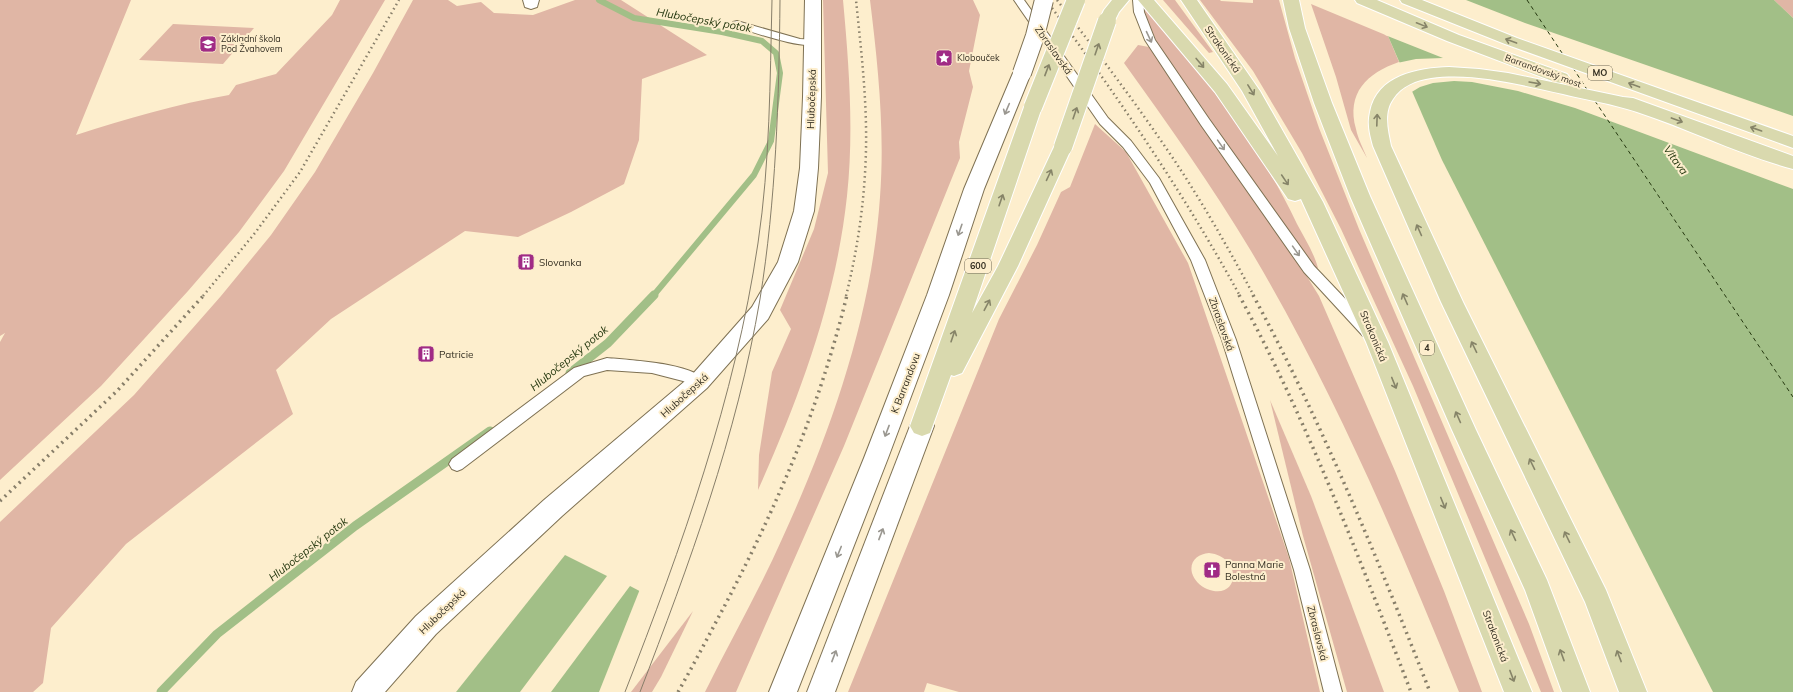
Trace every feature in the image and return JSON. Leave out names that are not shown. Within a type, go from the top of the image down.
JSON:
[{"type":"main road","name":"Hlubočepská","points":[[366,692],[426,625],[443,609],[553,508],[700,382],[760,313],[788,262],[804,211],[808,175],[812,97],[813,0]]},
{"type":"main road","name":"K Barrandovu","points":[[783,692],[876,458],[938,295],[974,189],[1022,73],[1035,36],[1044,0]]},
{"type":"main road","name":"600","points":[[820,692],[922,426],[1033,106],[1076,0]]},
{"type":"main road","points":[[922,426],[1008,266],[1063,148],[1107,21],[1112,10],[1121,0]]},
{"type":"main road","points":[[1146,0],[1221,88],[1346,270]]},
{"type":"main road","name":"Strakonická","points":[[1189,0],[1251,91],[1313,202],[1346,270],[1377,342],[1518,692]]},
{"type":"main road","name":"4","points":[[1291,0],[1297,28],[1323,103],[1360,196],[1464,430],[1538,589],[1576,692]]},
{"type":"main road","points":[[1347,0],[1391,13]]},
{"type":"main road","name":"Barrandovský most","points":[[1363,0],[1453,38],[1793,163]]},
{"type":"main road","name":"Barrandovský most","points":[[1408,0],[1511,41],[1793,142]]},
{"type":"main road","points":[[1633,692],[1597,599],[1452,302],[1387,158],[1377,125],[1380,104],[1390,89],[1399,82],[1420,75],[1449,72],[1508,78],[1640,107]]},
{"type":"lane","name":"Zbraslavská","points":[[1020,0],[1104,120],[1127,144],[1155,181],[1198,260],[1228,340],[1300,562],[1333,692]]},
{"type":"lane","points":[[1138,0],[1139,12],[1150,40],[1204,122],[1309,269],[1377,342]]},
{"type":"lane","points":[[737,24],[799,42],[813,42]]},
{"type":"lane","points":[[457,464],[579,372],[607,364],[652,367],[687,376],[700,382]]},
{"type":"shaded area","points":[[0,0],[131,0],[76,135],[151,112],[229,95],[236,85],[276,74],[332,15],[340,0],[385,0],[284,171],[239,232],[188,291],[101,386],[0,480],[0,342],[5,333],[0,336]]},
{"type":"shaded area","points":[[413,0],[448,0],[457,6],[481,2],[494,13],[533,15],[575,0],[621,0],[707,55],[642,79],[639,140],[624,184],[571,212],[518,237],[465,231],[331,319],[276,370],[293,414],[126,544],[51,628],[43,683],[33,692],[0,692],[0,522],[134,395],[221,296],[271,235],[315,172],[373,73]]},
{"type":"shaded area","points":[[823,0],[843,0],[849,73],[849,172],[842,234],[825,310],[802,383],[758,490],[759,455],[772,372],[791,329],[780,310],[814,229],[828,173]]},
{"type":"shaded area","points":[[870,0],[973,0],[980,15],[969,71],[973,87],[959,142],[960,158],[844,446],[736,692],[705,692],[764,578],[800,498],[832,415],[858,329],[876,241],[882,148],[880,98]]},
{"type":"shaded area","points":[[1163,0],[1175,0],[1213,52],[1209,53]]},
{"type":"shaded area","points":[[1200,0],[1253,3],[1253,0],[1279,0],[1295,58],[1319,128],[1359,229],[1529,624],[1554,692],[1541,692],[1413,386],[1341,229],[1302,153],[1253,71]]},
{"type":"shaded area","points":[[1774,0],[1793,0],[1793,18]]},
{"type":"shaded area","points":[[1311,4],[1388,36],[1399,62],[1377,72],[1362,86],[1357,95],[1354,105],[1356,129],[1367,158],[1351,130],[1336,77]]},
{"type":"shaded area","points":[[1141,6],[1145,8],[1208,84],[1247,138],[1282,194],[1318,268],[1313,267],[1157,43]]},
{"type":"shaded area","points":[[173,24],[254,28],[223,64],[139,60]]},
{"type":"shaded area","points":[[1138,45],[1149,47],[1295,257],[1319,296],[1395,471],[1444,591],[1482,692],[1459,692],[1388,523],[1337,412],[1310,358],[1251,251],[1221,203],[1124,63]]},
{"type":"shaded area","points":[[1095,124],[1126,152],[1188,263],[1289,558],[1320,692],[959,692],[927,683],[924,692],[848,692],[999,319],[1037,245],[1061,192],[1070,187]],"holes":[[[1209,553],[1220,556],[1228,562],[1232,570],[1233,577],[1231,584],[1226,589],[1218,591],[1207,589],[1194,578],[1191,569],[1193,562],[1201,555]]]},
{"type":"shaded area","points":[[1270,400],[1311,496],[1384,692],[1347,692],[1303,536]]},
{"type":"shaded area","points":[[693,611],[661,677],[652,692],[631,692]]},
{"type":"water","name":"Vltava","points":[[1374,0],[1774,0],[1793,18],[1793,692],[1713,692],[1442,160]]},
{"type":"water","points":[[565,555],[607,576],[520,692],[456,692]]},
{"type":"water","points":[[630,586],[674,609],[616,692],[551,692]]},
{"type":"pier","points":[[1372,0],[1466,0],[1525,23],[1793,116],[1793,189],[1575,108],[1518,91],[1472,82],[1454,81],[1433,83],[1420,87],[1410,93],[1397,63],[1416,59],[1443,58],[1385,35]]},
{"type":"pier","points":[[640,589],[675,608],[676,610],[618,692],[599,692]]},
{"type":"waterway","name":"Hlubočepský potok","points":[[599,0],[634,18],[722,32],[762,41],[776,53],[780,73],[771,141],[754,175],[653,296]]},
{"type":"waterway","name":"Hlubočepský potok","points":[[570,373],[608,343],[654,295]]},
{"type":"waterway","name":"Hlubočepský potok","points":[[161,692],[217,634],[355,526],[490,431]]},
{"type":"ferry route","points":[[1527,0],[1564,56]]},
{"type":"ferry route","points":[[1573,68],[1588,91]]},
{"type":"ferry route","points":[[1595,101],[1793,397]]},
{"type":"tram line","points":[[625,692],[667,582],[686,527],[721,415],[736,358],[748,301],[762,213],[769,122],[772,0]]},
{"type":"tram line","points":[[640,692],[710,499],[725,450],[750,350],[760,299],[770,225],[776,150],[780,0]]},
{"type":"railway","points":[[203,296],[255,233],[300,172],[399,0]]},
{"type":"railway","points":[[846,296],[860,223],[866,149],[865,93],[856,0]]},
{"type":"railway","points":[[1046,0],[1124,108],[1196,219],[1240,296]]},
{"type":"railway","points":[[1057,0],[1154,130],[1193,190],[1229,250],[1254,296]]},
{"type":"railway","points":[[0,501],[117,391],[204,295]]},
{"type":"railway","points":[[678,692],[744,569],[779,493],[810,417],[824,377],[847,295]]},
{"type":"railway","points":[[1239,295],[1288,392],[1310,441],[1352,541],[1411,692]]},
{"type":"railway","points":[[1253,295],[1302,392],[1348,491],[1430,692]]},
{"type":"place","name":"Základní škola Pod Žvahovem","points":[[208,44]]},
{"type":"place","name":"Klobouček","points":[[944,58]]},
{"type":"place","name":"Slovanka","points":[[526,262]]},
{"type":"place","name":"Patricie","points":[[426,354]]},
{"type":"place","name":"Panna Marie Bolestná","points":[[1212,570]]}]
